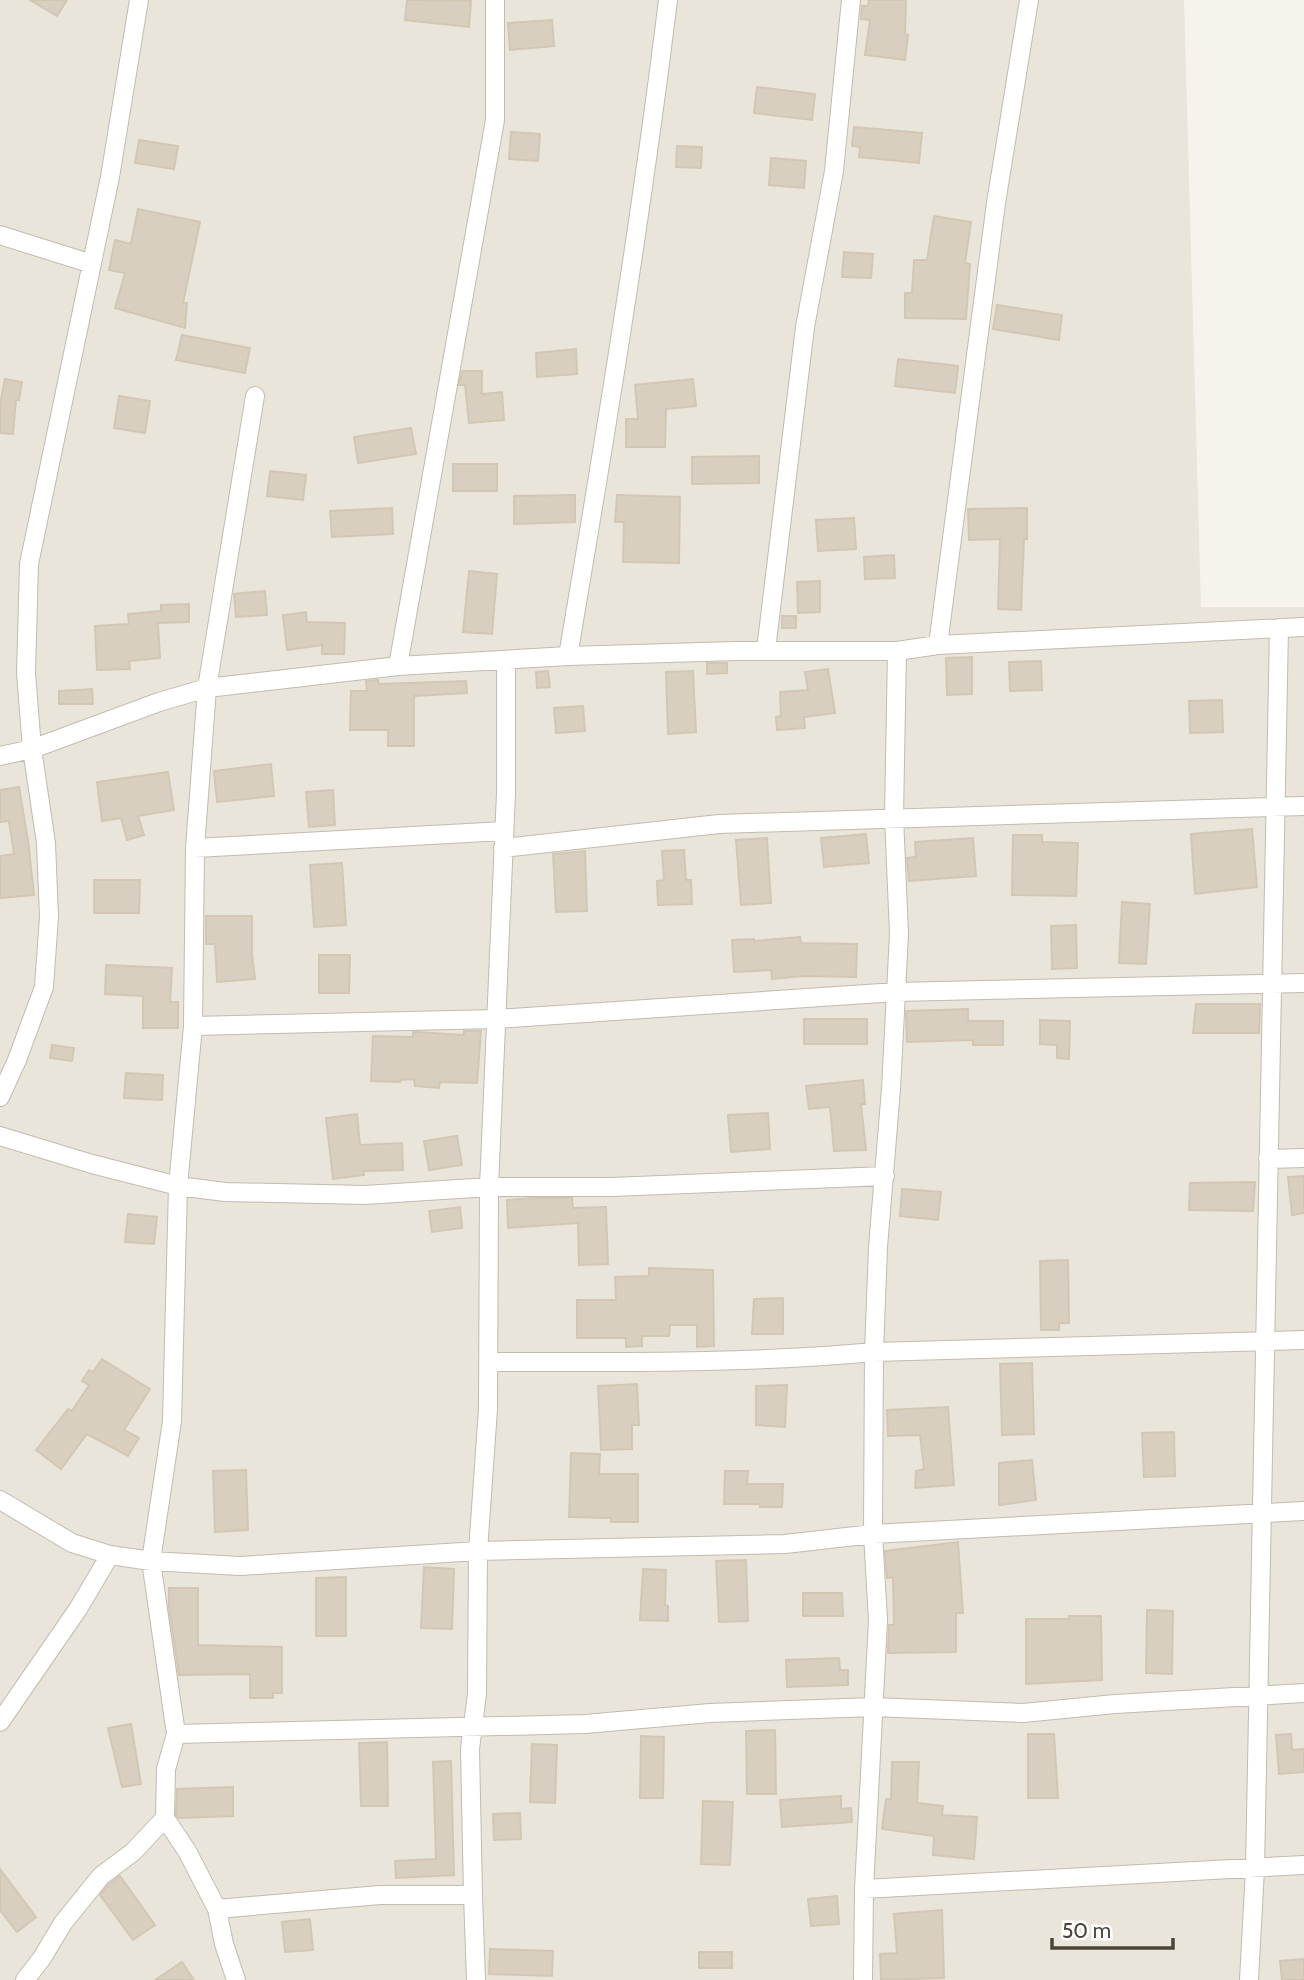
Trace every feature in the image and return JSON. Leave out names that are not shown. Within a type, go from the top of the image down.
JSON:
[{"type":"street","points":[[0,1097],[44,987],[49,917],[46,844],[32,749],[26,673],[29,564],[110,177],[139,0]]},
{"type":"street","points":[[398,666],[495,120],[495,0]]},
{"type":"street","points":[[568,656],[618,359],[650,148],[668,0]]},
{"type":"street","points":[[766,650],[805,327],[834,171],[851,0]]},
{"type":"street","points":[[938,645],[996,203],[1029,0]]},
{"type":"street","points":[[0,234],[92,264]]},
{"type":"street","points":[[236,1980],[224,1944],[218,1909],[187,1851],[165,1818],[166,1769],[176,1734],[150,1561],[172,1421],[178,1186],[193,1026],[195,848],[207,688],[255,396]]},
{"type":"street","points":[[0,756],[32,749],[159,702],[207,688],[398,666],[568,656],[766,650],[897,651],[938,645],[1304,627]]},
{"type":"street","points":[[1249,1980],[1255,1869],[1279,628]]},
{"type":"street","points":[[863,1980],[864,1889],[878,1620],[873,1534],[874,1352],[878,1247],[885,1176],[899,934],[894,817],[897,651]]},
{"type":"street","points":[[476,1980],[471,1725],[477,1694],[478,1551],[488,1409],[489,1187],[504,839],[506,661]]},
{"type":"street","points":[[195,848],[504,839],[719,824],[894,817],[1304,806]]},
{"type":"street","points":[[193,1026],[496,1019],[897,992],[1304,983]]},
{"type":"street","points":[[0,1136],[178,1186],[225,1192],[365,1195],[489,1187],[612,1187],[885,1176]]},
{"type":"street","points":[[1268,1159],[1304,1158]]},
{"type":"street","points":[[488,1362],[676,1362],[820,1357],[874,1352],[1304,1340]]},
{"type":"street","points":[[0,1500],[72,1543],[110,1555],[150,1561],[240,1566],[478,1551],[785,1544],[873,1534],[1304,1511]]},
{"type":"street","points":[[0,1722],[95,1584],[110,1555]]},
{"type":"street","points":[[176,1734],[585,1724],[710,1713],[873,1707],[1023,1713],[1115,1704],[1304,1693]]},
{"type":"street","points":[[25,1980],[63,1923],[101,1877],[132,1852],[165,1818]]},
{"type":"street","points":[[864,1889],[1304,1865]]},
{"type":"street","points":[[218,1909],[380,1895],[473,1895]]},
{"type":"shaded area","points":[[0,0],[1184,0],[1201,607],[1304,607],[1304,1980],[0,1980]]},
{"type":"building","points":[[30,0],[67,0],[57,16]]},
{"type":"building","points":[[407,0],[471,1],[469,27],[405,20]]},
{"type":"building","points":[[869,0],[906,0],[905,34],[908,35],[905,60],[865,55],[870,20],[861,19],[862,6],[868,6]]},
{"type":"building","points":[[552,20],[554,46],[510,50],[508,23]]},
{"type":"building","points":[[757,87],[815,94],[812,120],[754,113]]},
{"type":"building","points":[[854,127],[922,133],[919,163],[859,157],[860,147],[852,146]]},
{"type":"building","points":[[511,132],[540,134],[538,161],[509,159]]},
{"type":"building","points":[[139,140],[178,146],[174,169],[135,163]]},
{"type":"building","points":[[677,146],[702,147],[701,168],[676,167]]},
{"type":"building","points":[[771,158],[806,161],[804,188],[769,185]]},
{"type":"building","points":[[138,209],[200,222],[183,303],[187,303],[185,328],[115,308],[125,273],[109,270],[115,240],[131,244]]},
{"type":"building","points":[[934,216],[971,222],[965,263],[970,264],[966,319],[905,318],[905,293],[912,293],[914,260],[927,260]]},
{"type":"building","points":[[844,252],[873,254],[871,278],[842,277]]},
{"type":"building","points":[[997,305],[1062,315],[1059,340],[993,329]]},
{"type":"building","points":[[182,335],[250,348],[245,373],[176,360]]},
{"type":"building","points":[[576,349],[577,374],[537,377],[536,353]]},
{"type":"building","points":[[898,359],[958,366],[955,393],[895,386]]},
{"type":"building","points":[[462,371],[482,371],[482,394],[502,392],[504,420],[469,423],[465,385],[459,385]]},
{"type":"building","points":[[5,379],[22,382],[19,400],[16,400],[13,434],[0,433],[0,404]]},
{"type":"building","points":[[693,379],[696,406],[666,409],[665,447],[626,447],[626,419],[638,419],[635,385]]},
{"type":"building","points":[[119,396],[150,401],[145,433],[114,428]]},
{"type":"building","points":[[411,428],[416,454],[358,463],[354,437]]},
{"type":"building","points":[[759,456],[759,483],[692,484],[692,457]]},
{"type":"building","points":[[453,464],[497,464],[497,491],[453,491]]},
{"type":"building","points":[[270,471],[306,475],[303,500],[267,496]]},
{"type":"building","points":[[575,495],[575,522],[514,524],[514,496]]},
{"type":"building","points":[[617,495],[680,497],[679,563],[623,562],[624,522],[615,522]]},
{"type":"building","points":[[392,508],[393,534],[332,537],[330,511]]},
{"type":"building","points":[[1027,508],[1021,610],[998,609],[1000,539],[969,540],[968,509]]},
{"type":"building","points":[[854,518],[856,549],[818,551],[816,520]]},
{"type":"building","points":[[894,555],[895,578],[865,579],[864,557]]},
{"type":"building","points":[[469,571],[497,574],[492,634],[463,632]]},
{"type":"building","points":[[820,581],[820,612],[798,613],[797,582]]},
{"type":"building","points":[[265,591],[267,615],[236,617],[234,594]]},
{"type":"building","points":[[189,604],[189,622],[158,623],[160,658],[129,661],[130,669],[97,670],[95,626],[129,624],[128,614],[161,611],[161,605]]},
{"type":"building","points":[[306,612],[307,622],[345,623],[344,654],[322,654],[322,645],[287,650],[283,615]]},
{"type":"building","points":[[782,616],[796,616],[796,628],[782,628]]},
{"type":"building","points":[[972,657],[972,694],[947,695],[946,658]]},
{"type":"building","points":[[1041,661],[1042,690],[1010,691],[1009,662]]},
{"type":"building","points":[[707,663],[727,663],[727,673],[707,674]]},
{"type":"building","points":[[828,669],[835,713],[804,717],[805,728],[777,730],[776,717],[781,716],[780,692],[808,690],[805,672]]},
{"type":"building","points":[[548,671],[550,687],[537,688],[536,672]]},
{"type":"building","points":[[693,671],[696,732],[668,734],[666,672]]},
{"type":"building","points":[[378,680],[379,684],[466,681],[467,693],[414,696],[414,746],[388,746],[388,730],[350,730],[351,691],[367,691],[366,681]]},
{"type":"building","points":[[92,689],[93,704],[59,704],[59,691]]},
{"type":"building","points":[[1222,700],[1223,732],[1190,733],[1189,701]]},
{"type":"building","points":[[583,706],[585,731],[556,733],[554,708]]},
{"type":"building","points":[[271,764],[274,796],[217,802],[214,771]]},
{"type":"building","points":[[168,772],[174,810],[138,816],[144,835],[127,840],[121,818],[102,821],[97,782]]},
{"type":"building","points":[[19,787],[34,895],[0,898],[0,856],[14,854],[9,821],[0,822],[0,790]]},
{"type":"building","points":[[333,790],[335,825],[309,827],[306,792]]},
{"type":"building","points":[[1252,829],[1257,887],[1195,894],[1191,834]]},
{"type":"building","points":[[866,834],[869,863],[824,867],[821,838]]},
{"type":"building","points":[[1013,835],[1042,835],[1042,842],[1078,843],[1076,896],[1012,895]]},
{"type":"building","points":[[767,838],[771,903],[741,905],[736,840]]},
{"type":"building","points":[[973,838],[976,876],[909,881],[907,858],[916,857],[915,842]]},
{"type":"building","points":[[684,850],[686,880],[691,880],[692,904],[658,905],[657,881],[664,880],[662,851]]},
{"type":"building","points":[[585,851],[587,911],[556,912],[553,854]]},
{"type":"building","points":[[342,863],[346,925],[314,927],[310,865]]},
{"type":"building","points":[[94,880],[140,880],[139,913],[94,913]]},
{"type":"building","points":[[1122,902],[1150,904],[1146,964],[1119,963]]},
{"type":"building","points":[[206,916],[252,916],[255,979],[217,982],[215,944],[206,944]]},
{"type":"building","points":[[1076,925],[1077,968],[1052,969],[1051,926]]},
{"type":"building","points":[[800,937],[801,943],[857,944],[856,977],[804,976],[772,979],[771,970],[734,972],[732,940]]},
{"type":"building","points":[[319,955],[350,955],[349,993],[319,993]]},
{"type":"building","points":[[106,965],[172,968],[170,1002],[178,1002],[178,1028],[143,1028],[143,996],[105,994]]},
{"type":"building","points":[[1196,1004],[1260,1004],[1259,1033],[1193,1033]]},
{"type":"building","points":[[968,1009],[968,1021],[1003,1021],[1003,1045],[973,1045],[973,1040],[907,1042],[906,1011]]},
{"type":"building","points":[[804,1019],[867,1019],[867,1044],[804,1044]]},
{"type":"building","points":[[1040,1020],[1070,1021],[1069,1059],[1057,1058],[1057,1045],[1040,1044]]},
{"type":"building","points":[[464,1031],[481,1031],[477,1083],[440,1082],[439,1088],[415,1086],[414,1079],[400,1082],[371,1081],[373,1036],[413,1037],[413,1032],[464,1035]]},
{"type":"building","points":[[52,1045],[74,1048],[72,1061],[50,1058]]},
{"type":"building","points":[[126,1073],[163,1075],[162,1100],[124,1098]]},
{"type":"building","points":[[863,1080],[865,1104],[861,1104],[866,1150],[834,1151],[830,1107],[809,1109],[806,1086]]},
{"type":"building","points":[[768,1113],[770,1149],[731,1152],[728,1115]]},
{"type":"building","points":[[357,1114],[360,1145],[402,1143],[403,1170],[363,1171],[364,1175],[333,1179],[326,1118]]},
{"type":"building","points":[[457,1136],[462,1165],[429,1170],[424,1141]]},
{"type":"building","points":[[1304,1176],[1304,1213],[1292,1215],[1288,1177]]},
{"type":"building","points":[[1255,1182],[1253,1211],[1189,1210],[1190,1183]]},
{"type":"building","points":[[902,1189],[941,1192],[938,1220],[900,1216]]},
{"type":"building","points":[[572,1198],[573,1208],[606,1207],[608,1264],[579,1265],[578,1223],[508,1228],[507,1200]]},
{"type":"building","points":[[460,1207],[462,1228],[432,1232],[429,1211]]},
{"type":"building","points":[[128,1214],[157,1217],[154,1244],[125,1242]]},
{"type":"building","points":[[1068,1260],[1069,1323],[1059,1323],[1059,1330],[1041,1330],[1040,1261]]},
{"type":"building","points":[[649,1268],[713,1270],[714,1346],[697,1347],[697,1325],[670,1325],[669,1336],[642,1336],[642,1346],[626,1347],[626,1338],[577,1338],[577,1300],[616,1300],[615,1277],[649,1276]]},
{"type":"building","points":[[783,1298],[783,1334],[752,1334],[754,1299]]},
{"type":"building","points":[[102,1359],[150,1389],[124,1430],[139,1438],[128,1456],[87,1434],[61,1469],[36,1450],[68,1409],[72,1411],[89,1385],[82,1381],[89,1370],[93,1372]]},
{"type":"building","points":[[1032,1363],[1034,1434],[1002,1435],[1000,1364]]},
{"type":"building","points":[[637,1384],[639,1425],[632,1425],[632,1449],[601,1450],[598,1386]]},
{"type":"building","points":[[787,1385],[785,1427],[756,1425],[756,1386]]},
{"type":"building","points":[[948,1407],[954,1485],[915,1488],[916,1471],[924,1469],[920,1435],[888,1436],[887,1410]]},
{"type":"building","points":[[1174,1432],[1175,1476],[1144,1477],[1142,1433]]},
{"type":"building","points":[[571,1453],[600,1454],[599,1474],[638,1474],[638,1522],[569,1517]]},
{"type":"building","points":[[1032,1460],[1036,1500],[999,1505],[999,1463]]},
{"type":"building","points":[[246,1470],[248,1530],[215,1532],[213,1471]]},
{"type":"building","points":[[725,1471],[748,1471],[747,1484],[783,1484],[782,1507],[724,1504]]},
{"type":"building","points":[[958,1542],[963,1613],[956,1613],[956,1652],[888,1653],[889,1625],[894,1625],[893,1577],[887,1578],[885,1551]]},
{"type":"building","points":[[746,1560],[748,1621],[719,1622],[716,1561]]},
{"type":"building","points":[[424,1567],[454,1569],[452,1629],[421,1628]]},
{"type":"building","points":[[643,1569],[666,1570],[665,1605],[668,1606],[668,1621],[640,1620]]},
{"type":"building","points":[[346,1577],[346,1636],[316,1636],[316,1578]]},
{"type":"building","points":[[169,1588],[198,1588],[198,1645],[282,1647],[282,1693],[273,1693],[273,1698],[250,1698],[250,1674],[179,1675],[169,1607]]},
{"type":"building","points":[[803,1593],[842,1593],[843,1616],[803,1616]]},
{"type":"building","points":[[1147,1610],[1173,1611],[1172,1674],[1146,1673]]},
{"type":"building","points":[[1069,1616],[1101,1616],[1102,1680],[1026,1684],[1026,1619],[1069,1619]]},
{"type":"building","points":[[839,1658],[840,1670],[848,1670],[848,1685],[787,1687],[786,1660]]},
{"type":"building","points":[[131,1724],[141,1784],[122,1787],[108,1728]]},
{"type":"building","points":[[775,1730],[776,1794],[747,1794],[746,1731]]},
{"type":"building","points":[[1028,1734],[1054,1734],[1058,1798],[1028,1798]]},
{"type":"building","points":[[1291,1734],[1292,1750],[1304,1749],[1304,1772],[1279,1774],[1276,1735]]},
{"type":"building","points":[[641,1736],[664,1737],[663,1798],[640,1798]]},
{"type":"building","points":[[387,1742],[388,1806],[361,1806],[359,1743]]},
{"type":"building","points":[[532,1744],[557,1745],[555,1803],[530,1802]]},
{"type":"building","points":[[451,1761],[454,1875],[396,1878],[395,1861],[436,1859],[433,1762]]},
{"type":"building","points":[[892,1762],[919,1762],[917,1803],[943,1806],[942,1815],[977,1817],[974,1859],[933,1855],[934,1836],[882,1829],[886,1799],[891,1799]]},
{"type":"building","points":[[233,1787],[233,1816],[179,1818],[176,1815],[177,1789]]},
{"type":"building","points":[[841,1796],[841,1809],[851,1808],[852,1822],[782,1827],[780,1800]]},
{"type":"building","points":[[703,1801],[733,1802],[730,1865],[701,1864]]},
{"type":"building","points":[[520,1813],[521,1839],[494,1840],[493,1814]]},
{"type":"building","points":[[0,1869],[36,1917],[17,1932],[0,1910]]},
{"type":"building","points":[[120,1876],[155,1925],[133,1940],[100,1895]]},
{"type":"building","points":[[837,1896],[839,1924],[811,1926],[808,1899]]},
{"type":"building","points":[[942,1910],[944,1978],[881,1980],[880,1954],[897,1953],[894,1914]]},
{"type":"building","points":[[310,1919],[313,1950],[285,1952],[282,1922]]},
{"type":"building","points":[[490,1949],[553,1951],[552,1976],[489,1974]]},
{"type":"building","points":[[699,1952],[732,1952],[732,1968],[699,1968]]},
{"type":"building","points":[[1304,1959],[1304,1980],[1282,1980],[1280,1961]]},
{"type":"building","points":[[182,1962],[194,1980],[155,1980]]}]
